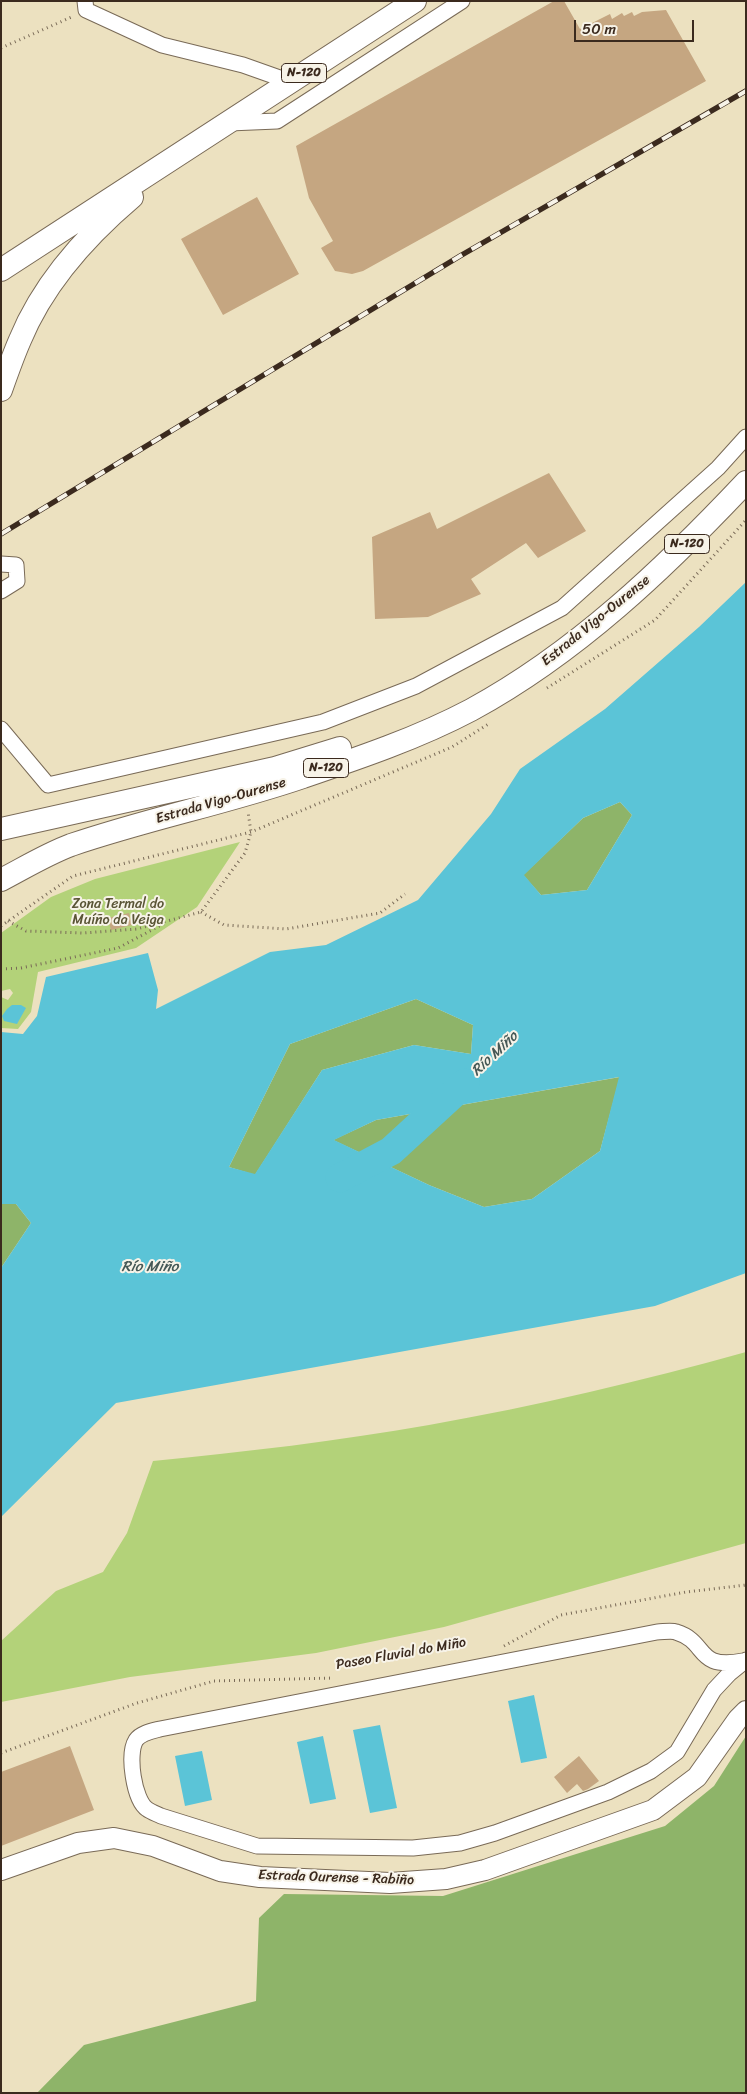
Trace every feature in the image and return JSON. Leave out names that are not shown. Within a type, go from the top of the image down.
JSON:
[{"type":"highway","name":"N-120","points":[[1,270],[415,1]]},
{"type":"highway","points":[[1,390],[20,338],[42,297],[64,265],[119,208],[194,145]]},
{"type":"highway","name":"Estrada Vigo-Ourense","points":[[1,880],[69,846],[302,777],[419,734],[471,709],[553,659],[624,600],[692,539],[746,482]]},
{"type":"highway","points":[[1,830],[275,768],[433,716],[506,676],[624,600]]},
{"type":"main road","name":"Estrada Ourense - Rabiño","points":[[1,1870],[78,1843],[114,1838],[153,1846],[220,1872],[260,1877],[390,1883],[446,1879],[485,1870],[653,1810],[697,1776],[738,1719],[746,1711]]},
{"type":"street","points":[[226,123],[277,121],[462,1]]},
{"type":"street","points":[[86,6],[162,45],[243,65],[291,82]]},
{"type":"street","points":[[347,45],[384,52]]},
{"type":"street","points":[[1,729],[48,786],[323,722],[416,686],[562,608],[718,468],[746,437]]},
{"type":"street","points":[[1,564],[16,565],[17,580],[1,591]]},
{"type":"street","points":[[657,1632],[676,1632],[689,1639],[714,1663],[727,1664],[744,1661],[728,1674],[714,1690],[677,1752],[650,1771],[608,1792],[495,1833],[460,1843],[413,1848],[257,1846],[162,1816],[146,1809],[138,1798],[131,1754],[136,1740],[144,1734],[160,1729],[657,1632]]},
{"type":"path","points":[[1,48],[86,6]]},
{"type":"path","points":[[8,922],[26,931],[83,933],[137,930],[201,912],[244,853],[251,832],[248,809]]},
{"type":"path","points":[[201,912],[224,925],[286,929],[380,912],[405,894]]},
{"type":"path","points":[[1,969],[21,968],[118,948],[171,920]]},
{"type":"path","points":[[497,1649],[561,1616],[686,1592],[746,1584]]},
{"type":"path","name":"Paseo Fluvial do Miño","points":[[1,1753],[137,1703],[214,1681],[340,1678]]},
{"type":"green space","points":[[620,802],[632,815],[587,890],[541,895],[523,875],[583,818]]},
{"type":"green space","name":"Zona Termal do Muíño da Veiga","points":[[240,842],[197,907],[136,948],[38,972],[31,1012],[18,1029],[1,1028],[1,997],[8,1000],[13,993],[10,989],[1,991],[1,933],[51,897],[95,879]]},
{"type":"green space","points":[[416,999],[473,1025],[471,1054],[414,1045],[322,1070],[255,1175],[229,1167],[290,1044]]},
{"type":"green space","points":[[620,1077],[600,1151],[532,1199],[484,1207],[429,1185],[333,1140],[376,1120]]},
{"type":"green space","points":[[1,1204],[16,1204],[31,1223],[1,1268]]},
{"type":"green space","points":[[746,1352],[746,1543],[444,1627],[316,1653],[130,1677],[1,1702],[1,1641],[56,1591],[103,1572],[127,1533],[153,1461],[291,1446],[429,1425],[589,1392]]},
{"type":"green space","points":[[746,1736],[746,2093],[37,2093],[84,2045],[256,2001],[259,1918],[284,1894],[443,1896],[665,1826],[714,1786]]},
{"type":"water","name":"Río Miño","points":[[746,582],[746,1273],[655,1306],[116,1403],[1,1517],[1,1268],[31,1223],[16,1204],[1,1204],[1,1032],[23,1034],[37,1016],[46,977],[148,953],[158,990],[156,1009],[270,952],[326,945],[418,900],[491,814],[520,769],[605,709],[699,627]],"holes":[[[620,802],[632,815],[587,890],[541,895],[524,875],[583,818]],[[416,999],[473,1025],[471,1054],[414,1045],[322,1070],[255,1174],[229,1167],[290,1044]],[[619,1077],[600,1151],[532,1199],[484,1207],[429,1185],[334,1140],[376,1120]]]},
{"type":"water","points":[[12,1005],[21,1005],[26,1008],[17,1024],[4,1021],[2,1016]]},
{"type":"water","points":[[534,1695],[547,1758],[521,1763],[508,1701]]},
{"type":"water","points":[[380,1725],[397,1808],[370,1813],[353,1730]]},
{"type":"water","points":[[323,1736],[336,1799],[310,1804],[297,1742]]},
{"type":"water","points":[[202,1751],[212,1800],[185,1806],[175,1756]]},
{"type":"building","points":[[554,1],[564,1],[580,29],[610,14],[612,19],[622,13],[624,16],[632,12],[634,16],[642,12],[666,10],[706,81],[363,271],[352,274],[335,271],[321,248],[333,241],[309,198],[296,146]]},
{"type":"building","points":[[257,197],[299,274],[223,315],[181,239]]},
{"type":"building","points":[[549,473],[586,531],[538,558],[526,543],[471,579],[481,594],[428,617],[375,619],[372,537],[430,512],[437,529]]},
{"type":"building","points":[[129,913],[132,925],[111,930],[108,918]]},
{"type":"building","points":[[70,1746],[94,1810],[1,1846],[1,1772]]},
{"type":"building","points":[[579,1756],[599,1781],[583,1791],[577,1784],[567,1793],[554,1777]]},
{"type":"waterway","name":"Río Miño","points":[[340,1178],[391,1151],[465,1083]]},
{"type":"railway","points":[[1,534],[460,256],[746,91]]}]
